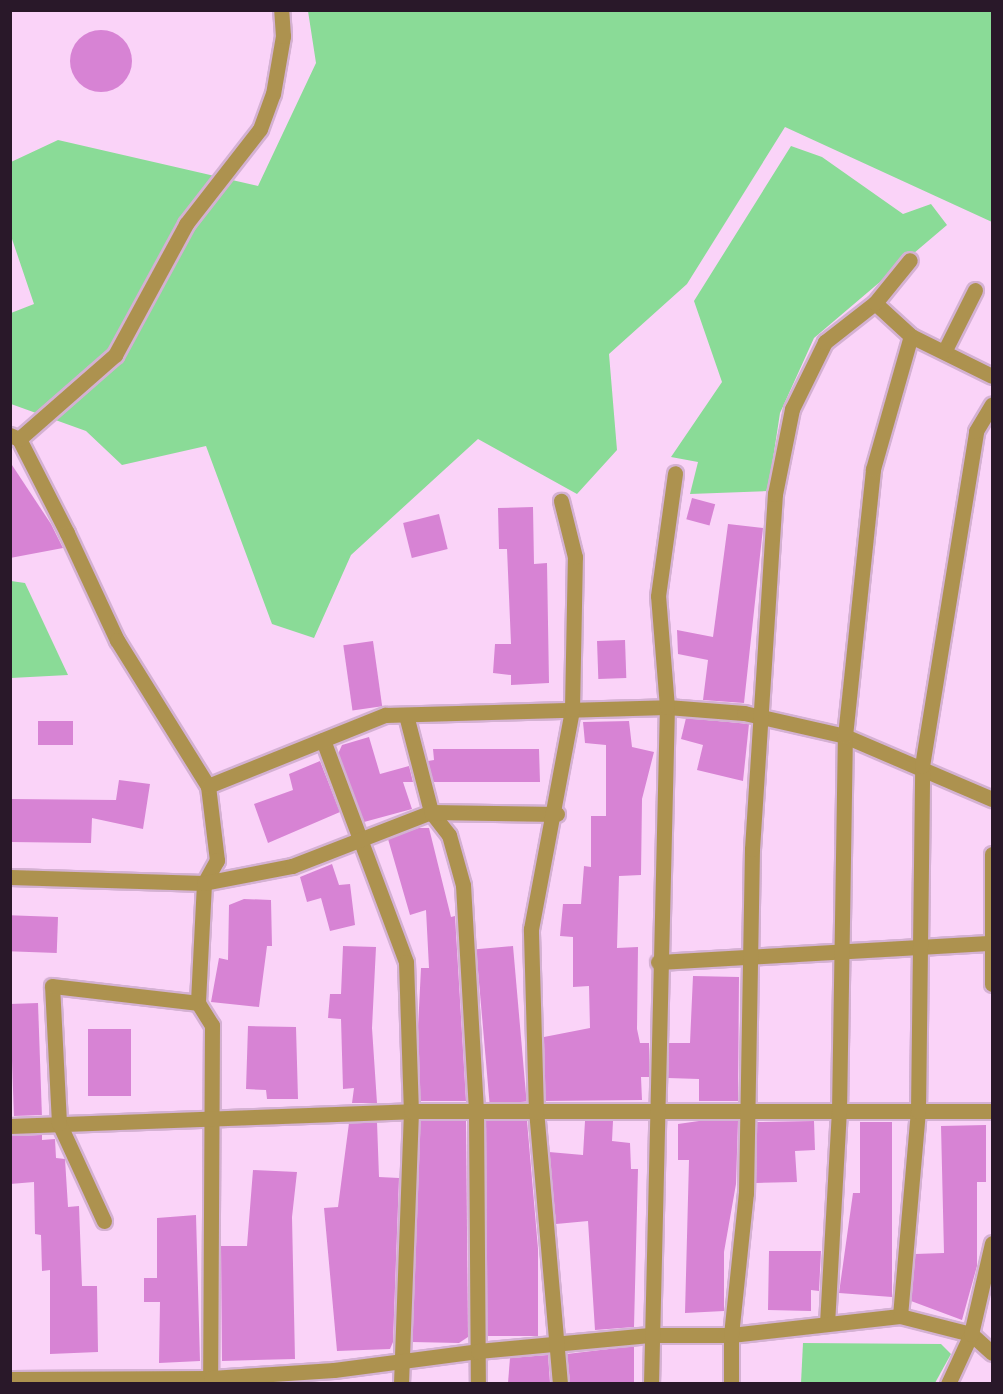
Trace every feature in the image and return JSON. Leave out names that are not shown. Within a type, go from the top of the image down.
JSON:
[{"type":"street","points":[[211,1381],[212,1025],[198,1003],[204,883],[217,860],[207,786],[117,640],[15,437],[115,355],[186,224],[260,129],[275,82],[281,10]]},
{"type":"street","points":[[731,1383],[730,1335],[746,1193],[745,1112],[760,717],[775,494],[792,409],[825,342],[874,303],[910,260]]},
{"type":"street","points":[[945,350],[975,290]]},
{"type":"street","points":[[874,303],[911,336],[945,350],[993,376]]},
{"type":"street","points":[[827,1324],[838,1112],[845,736],[873,469],[911,336]]},
{"type":"street","points":[[900,1316],[918,1111],[922,766],[976,431],[993,404]]},
{"type":"street","points":[[651,1383],[654,1113],[667,707],[658,596],[675,473]]},
{"type":"street","points":[[560,1383],[560,1343],[536,1112],[531,929],[557,814],[572,710],[575,557],[561,501]]},
{"type":"street","points":[[207,786],[385,715],[667,707],[760,717],[845,736],[922,766],[993,799]]},
{"type":"street","points":[[406,715],[431,812],[449,835],[463,885],[476,1111],[477,1383]]},
{"type":"street","points":[[323,740],[362,836],[406,962],[411,1111],[401,1383]]},
{"type":"street","points":[[10,877],[204,883],[292,866],[362,836],[431,812],[557,814]]},
{"type":"street","points":[[993,854],[989,944],[993,984]]},
{"type":"street","points":[[658,962],[750,959],[840,954],[920,946],[989,944]]},
{"type":"street","points":[[104,1221],[59,1123],[52,986],[198,1003]]},
{"type":"street","points":[[10,1126],[210,1115],[411,1111],[654,1113],[993,1111]]},
{"type":"street","points":[[948,1383],[971,1334],[993,1243]]},
{"type":"street","points":[[10,1378],[211,1381],[333,1377],[403,1358],[652,1335],[730,1335],[900,1316],[971,1334],[993,1353]]},
{"type":"green space","points":[[308,11],[992,11],[992,222],[785,127],[687,284],[609,354],[617,450],[577,494],[478,439],[351,555],[314,638],[272,624],[206,446],[122,465],[86,431],[11,404],[11,313],[34,304],[11,236],[11,162],[58,140],[258,186],[316,63]]},
{"type":"green space","points":[[791,146],[822,157],[903,214],[931,204],[947,225],[814,338],[780,413],[768,491],[690,494],[698,462],[671,457],[722,382],[694,301]]},
{"type":"green space","points":[[11,581],[25,583],[68,675],[11,678]]},
{"type":"green space","points":[[803,1343],[941,1344],[951,1354],[935,1383],[801,1383]]},
{"type":"building","points":[[95,30],[107,30],[123,39],[130,49],[132,61],[130,73],[123,83],[107,92],[95,92],[84,87],[75,78],[70,67],[70,55],[75,44],[84,35]]},
{"type":"building","points":[[10,462],[51,524],[63,548],[10,558]]},
{"type":"building","points":[[692,498],[715,504],[709,525],[686,519]]},
{"type":"building","points":[[533,507],[534,564],[547,563],[549,683],[511,685],[511,675],[493,673],[495,644],[511,644],[507,549],[499,549],[498,508]]},
{"type":"building","points":[[439,514],[448,549],[412,558],[403,523]]},
{"type":"building","points":[[728,524],[763,528],[744,703],[703,700],[708,660],[678,654],[677,630],[713,637]]},
{"type":"building","points":[[625,640],[626,678],[598,679],[597,641]]},
{"type":"building","points":[[373,641],[382,706],[352,711],[343,645]]},
{"type":"building","points":[[686,718],[749,724],[743,781],[697,770],[703,745],[681,739]]},
{"type":"building","points":[[38,721],[73,721],[73,745],[38,745]]},
{"type":"building","points":[[629,721],[632,747],[654,752],[642,799],[641,875],[619,876],[617,948],[638,947],[637,1029],[640,1043],[649,1043],[649,1077],[641,1077],[642,1100],[545,1101],[544,1037],[590,1028],[589,986],[573,987],[573,937],[560,936],[563,904],[581,904],[584,866],[591,867],[591,816],[606,816],[606,745],[585,743],[583,722]]},
{"type":"building","points":[[369,737],[380,774],[409,766],[413,782],[403,782],[412,809],[364,822],[338,754],[342,745]]},
{"type":"building","points":[[433,749],[539,749],[540,782],[433,782],[428,761],[434,760]]},
{"type":"building","points":[[320,761],[340,812],[268,843],[254,804],[293,790],[289,774]]},
{"type":"building","points":[[119,780],[150,784],[143,829],[92,818],[91,843],[10,842],[10,799],[116,800]]},
{"type":"building","points":[[418,828],[429,828],[451,917],[455,916],[466,1101],[420,1101],[418,1028],[421,968],[429,968],[426,910],[410,915],[388,839]]},
{"type":"building","points":[[332,864],[339,885],[350,884],[355,925],[330,931],[321,898],[307,902],[300,877]]},
{"type":"building","points":[[244,899],[271,900],[272,946],[267,946],[259,1007],[211,1002],[219,958],[228,960],[229,905]]},
{"type":"building","points":[[10,915],[58,917],[57,953],[10,951]]},
{"type":"building","points":[[343,946],[376,947],[372,1028],[377,1103],[352,1103],[354,1088],[343,1089],[341,1019],[328,1018],[330,994],[341,994]]},
{"type":"building","points":[[513,946],[527,1101],[490,1105],[476,949]]},
{"type":"building","points":[[693,976],[739,977],[738,1101],[699,1101],[699,1079],[668,1078],[669,1043],[690,1043]]},
{"type":"building","points":[[38,1003],[42,1115],[14,1116],[10,1004]]},
{"type":"building","points":[[248,1026],[296,1027],[298,1099],[267,1099],[266,1090],[246,1089]]},
{"type":"building","points":[[88,1029],[131,1029],[131,1096],[88,1096]]},
{"type":"building","points":[[420,1121],[466,1121],[468,1337],[459,1343],[412,1342]]},
{"type":"building","points":[[486,1121],[527,1121],[538,1249],[538,1336],[487,1336]]},
{"type":"building","points":[[585,1121],[613,1121],[612,1141],[630,1143],[631,1169],[638,1169],[634,1327],[595,1330],[588,1221],[556,1224],[549,1152],[583,1155]]},
{"type":"building","points":[[699,1121],[738,1121],[736,1184],[724,1252],[724,1311],[685,1313],[689,1160],[678,1160],[678,1124]]},
{"type":"building","points":[[814,1121],[815,1150],[795,1151],[797,1182],[756,1183],[757,1122]]},
{"type":"building","points":[[377,1122],[379,1177],[399,1178],[393,1342],[390,1349],[337,1351],[324,1208],[338,1207],[349,1123]]},
{"type":"building","points":[[860,1122],[892,1122],[892,1297],[839,1293],[853,1193],[860,1193]]},
{"type":"building","points":[[986,1125],[986,1182],[977,1182],[977,1266],[962,1320],[911,1301],[915,1254],[944,1253],[941,1126]]},
{"type":"building","points":[[42,1135],[42,1140],[55,1139],[56,1158],[65,1159],[68,1207],[79,1206],[82,1286],[97,1286],[98,1352],[50,1354],[50,1270],[42,1271],[41,1235],[35,1234],[34,1182],[10,1184],[10,1136]]},
{"type":"building","points":[[253,1170],[297,1172],[292,1217],[295,1359],[222,1361],[221,1246],[247,1246]]},
{"type":"building","points":[[196,1215],[200,1361],[159,1363],[160,1302],[144,1302],[144,1278],[157,1278],[157,1218]]},
{"type":"building","points":[[769,1251],[821,1251],[819,1291],[811,1290],[811,1311],[768,1310]]},
{"type":"building","points":[[634,1346],[634,1383],[570,1383],[567,1354]]},
{"type":"building","points":[[548,1355],[550,1383],[508,1383],[510,1358]]}]
